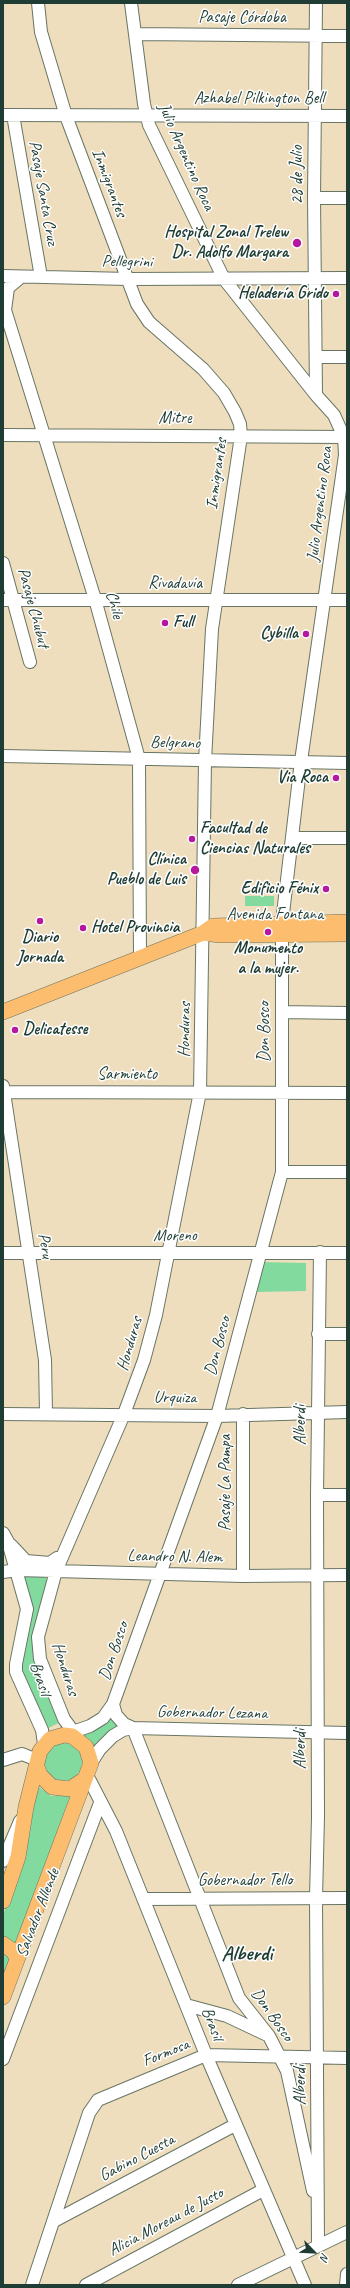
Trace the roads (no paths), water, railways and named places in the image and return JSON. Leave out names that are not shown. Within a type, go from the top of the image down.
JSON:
[{"type":"main road","name":"Avenida Fontana","points":[[282,928],[347,922]]},
{"type":"main road","name":"Avenida Fontana","points":[[3,1012],[203,933],[213,926],[222,924],[347,934]]},
{"type":"main road","points":[[3,1901],[18,1857],[26,1807],[37,1764],[44,1744],[50,1739],[73,1736],[88,1750],[88,1773],[70,1789],[52,1787],[42,1779],[37,1764]]},
{"type":"main road","name":"Salvador Allende","points":[[3,1997],[16,1958],[88,1773]]},
{"type":"main road","points":[[3,1944],[13,1951],[16,1958]]},
{"type":"street","name":"Inmigrantes","points":[[38,3],[41,32],[66,116],[142,314],[203,369],[224,393],[240,424],[240,436],[215,601],[205,761],[203,933]]},
{"type":"street","name":"Julio Argentino Roca","points":[[132,3],[146,116],[224,280],[316,395],[334,415],[346,437],[345,456],[302,761],[282,928]]},
{"type":"street","name":"28 de Julio","points":[[316,3],[314,198],[316,395]]},
{"type":"street","name":"Pasaje Córdoba","points":[[136,34],[347,36]]},
{"type":"street","name":"Azhabel Pilkington Bell","points":[[8,115],[347,116]]},
{"type":"street","name":"Pasaje Santa Cruz","points":[[8,115],[41,277]]},
{"type":"street","points":[[314,198],[347,198]]},
{"type":"street","name":"Pellegrini","points":[[3,276],[224,280],[347,278]]},
{"type":"street","name":"Chile","points":[[21,277],[8,288],[5,310],[95,599],[139,759],[140,958]]},
{"type":"street","points":[[316,357],[347,357]]},
{"type":"street","name":"Mitre","points":[[3,435],[346,437]]},
{"type":"street","name":"Pasaje Chubut","points":[[3,563],[8,600],[30,662]]},
{"type":"street","name":"Rivadavia","points":[[8,600],[347,600]]},
{"type":"street","name":"Belgrano","points":[[3,756],[347,763]]},
{"type":"street","points":[[293,838],[347,838]]},
{"type":"street","name":"Don Bosco","points":[[73,1736],[103,1718],[113,1704],[217,1416],[282,1172],[282,928]]},
{"type":"street","name":"Honduras","points":[[73,1736],[64,1719],[37,1647],[38,1637],[56,1571],[124,1414],[144,1360],[156,1315],[200,1092],[203,933]]},
{"type":"street","points":[[282,1012],[347,1013]]},
{"type":"street","name":"Sarmiento","points":[[3,1090],[347,1093]]},
{"type":"street","name":"Peru","points":[[3,1090],[45,1360],[46,1414]]},
{"type":"street","points":[[282,1172],[347,1172]]},
{"type":"street","name":"Alberdi","points":[[318,2245],[316,1898],[317,1495],[320,1252]]},
{"type":"street","name":"Moreno","points":[[3,1253],[347,1253]]},
{"type":"street","points":[[318,1334],[347,1334]]},
{"type":"street","name":"Urquiza","points":[[3,1414],[217,1416],[347,1412]]},
{"type":"street","name":"Pasaje La Pampa","points":[[243,1414],[243,1576]]},
{"type":"street","points":[[317,1495],[347,1495]]},
{"type":"street","points":[[6,1538],[26,1561],[50,1563],[63,1553]]},
{"type":"street","name":"Brasil","points":[[6,1538],[17,1570],[27,1609],[16,1664],[16,1672],[42,1730],[44,1744]]},
{"type":"street","name":"Leandro N. Alem","points":[[3,1572],[17,1570],[243,1576],[347,1575]]},
{"type":"street","points":[[113,1704],[116,1715],[124,1724],[133,1728]]},
{"type":"street","name":"Don Bosco","points":[[133,1728],[239,1998],[269,2036],[287,2071],[318,2216]]},
{"type":"street","name":"Gobernador Lezana","points":[[88,1773],[100,1749],[113,1736],[123,1730],[133,1728],[347,1733]]},
{"type":"street","points":[[3,1760],[22,1754],[37,1764]]},
{"type":"street","name":"Brasil","points":[[88,1773],[100,1802],[116,1831],[235,2125],[291,2258],[305,2285]]},
{"type":"street","name":"Salvador Allende","points":[[3,2059],[100,1802]]},
{"type":"street","points":[[3,1861],[26,1807]]},
{"type":"street","name":"Gobernador Tello","points":[[144,1899],[347,1898]]},
{"type":"street","points":[[227,2016],[235,2012],[238,2006],[239,1998]]},
{"type":"street","points":[[186,2005],[227,2016],[269,2036]]},
{"type":"street","name":"Formosa","points":[[54,2221],[89,2113],[98,2100],[206,2055],[347,2058]]},
{"type":"street","name":"Gabino Cuesta","points":[[54,2221],[235,2125]]},
{"type":"street","name":"Alicia Moreau de Justo","points":[[86,2285],[263,2190]]},
{"type":"street","points":[[32,2285],[54,2221]]},
{"type":"street","points":[[238,2285],[347,2232]]},
{"type":"street","points":[[346,2285],[347,2274]]},
{"type":"place","name":"Hospital Zonal Trelew Dr. Adolfo Margara","points":[[297,243]]},
{"type":"place","name":"Heladería Grido","points":[[336,294]]},
{"type":"place","name":"Full","points":[[165,623]]},
{"type":"place","name":"Cybilla","points":[[306,634]]},
{"type":"place","name":"Via Roca","points":[[336,778]]},
{"type":"place","name":"Facultad de Ciencias Naturales","points":[[192,839]]},
{"type":"place","name":"Clínica Pueblo de Luis","points":[[195,870]]},
{"type":"place","name":"Edificio Fénix","points":[[326,889]]},
{"type":"place","name":"Diario Jornada","points":[[40,921]]},
{"type":"place","name":"Hotel Provincia","points":[[83,928]]},
{"type":"place","name":"Monumento a la mujer.","points":[[268,932]]},
{"type":"place","name":"Delicatesse","points":[[15,1030]]},
{"type":"district","name":"Alberdi","points":[[247,1954]]}]
